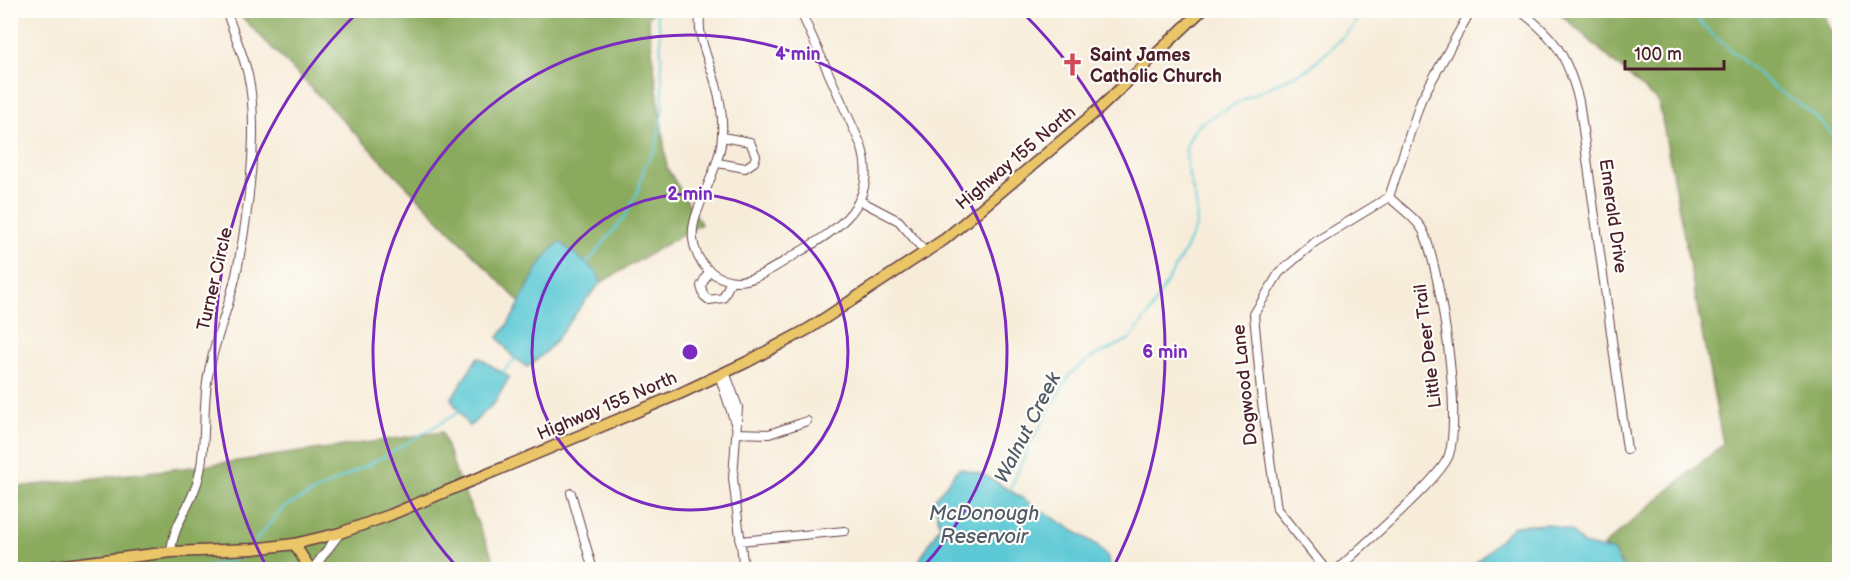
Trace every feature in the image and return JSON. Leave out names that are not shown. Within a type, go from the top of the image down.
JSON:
[{"type":"main road","name":"Highway 155 North","points":[[22,570],[171,552],[253,549],[294,544],[340,533],[390,516],[722,374],[810,328],[926,253],[1099,109],[1202,10]]},
{"type":"main road","points":[[294,544],[312,570]]},
{"type":"street","name":"Turner Circle","points":[[171,552],[174,530],[194,496],[200,474],[208,374],[237,271],[245,222],[251,150],[252,98],[248,75],[226,10]]},
{"type":"street","points":[[701,10],[700,32],[720,102],[722,137],[718,163],[692,231],[695,249],[708,271],[731,281],[759,276],[830,234],[847,220],[859,200],[866,173],[863,150],[800,10]]},
{"type":"street","points":[[1389,197],[1421,100],[1471,10]]},
{"type":"street","name":"Emerald Drive","points":[[1519,10],[1559,46],[1572,73],[1579,101],[1591,173],[1627,449]]},
{"type":"street","points":[[718,163],[746,168],[751,165],[756,156],[755,148],[750,142],[722,137]]},
{"type":"street","name":"Dogwood Lane","points":[[1326,570],[1277,509],[1262,402],[1254,314],[1279,273],[1297,257],[1315,242],[1389,197]]},
{"type":"street","name":"Little Deer Trail","points":[[1337,570],[1424,488],[1449,456],[1454,409],[1438,278],[1423,230],[1389,197]]},
{"type":"street","points":[[859,200],[899,221],[926,253]]},
{"type":"street","points":[[708,271],[701,286],[704,296],[709,300],[717,301],[723,297],[731,281]]},
{"type":"street","points":[[722,374],[737,433],[733,473],[744,570]]},
{"type":"street","points":[[737,433],[769,435],[807,421]]},
{"type":"street","points":[[571,493],[592,570]]},
{"type":"street","points":[[740,541],[845,531]]},
{"type":"street","points":[[312,570],[340,533]]},
{"type":"green space","points":[[241,10],[653,11],[648,18],[667,168],[701,224],[537,320],[238,13]]},
{"type":"green space","points":[[1557,11],[1822,11],[1840,51],[1839,569],[1627,569],[1603,546],[1723,444],[1659,103]]},
{"type":"green space","points":[[442,432],[458,479],[498,569],[11,569],[10,488],[209,465]]},
{"type":"water","points":[[560,242],[597,272],[601,283],[548,349],[527,367],[512,356],[498,337],[507,326],[541,263]]},
{"type":"water","points":[[478,357],[509,377],[496,401],[469,427],[451,399]]},
{"type":"water","name":"McDonough Reservoir","points":[[959,468],[985,475],[1097,545],[1107,556],[1111,569],[914,569],[940,526],[934,500]]},
{"type":"water","points":[[1548,524],[1572,532],[1583,544],[1613,551],[1623,569],[1469,569],[1514,526]]},
{"type":"waterway","points":[[587,263],[626,215],[638,191],[645,165],[656,148],[663,108],[660,30],[655,10]]},
{"type":"waterway","name":"Walnut Creek","points":[[1009,492],[1029,446],[1070,374],[1091,358],[1130,339],[1149,314],[1184,252],[1197,224],[1196,202],[1187,168],[1186,147],[1193,132],[1201,123],[1244,99],[1310,68],[1349,31],[1364,10]]},
{"type":"waterway","points":[[1692,10],[1695,17],[1712,34],[1777,90],[1811,112],[1840,141]]},
{"type":"waterway","points":[[502,373],[515,359]]},
{"type":"waterway","points":[[255,541],[283,508],[387,455],[459,412]]},
{"type":"waterway","points":[[195,570],[240,558]]},
{"type":"place","name":"Saint James Catholic Church","points":[[1072,65]]}]
